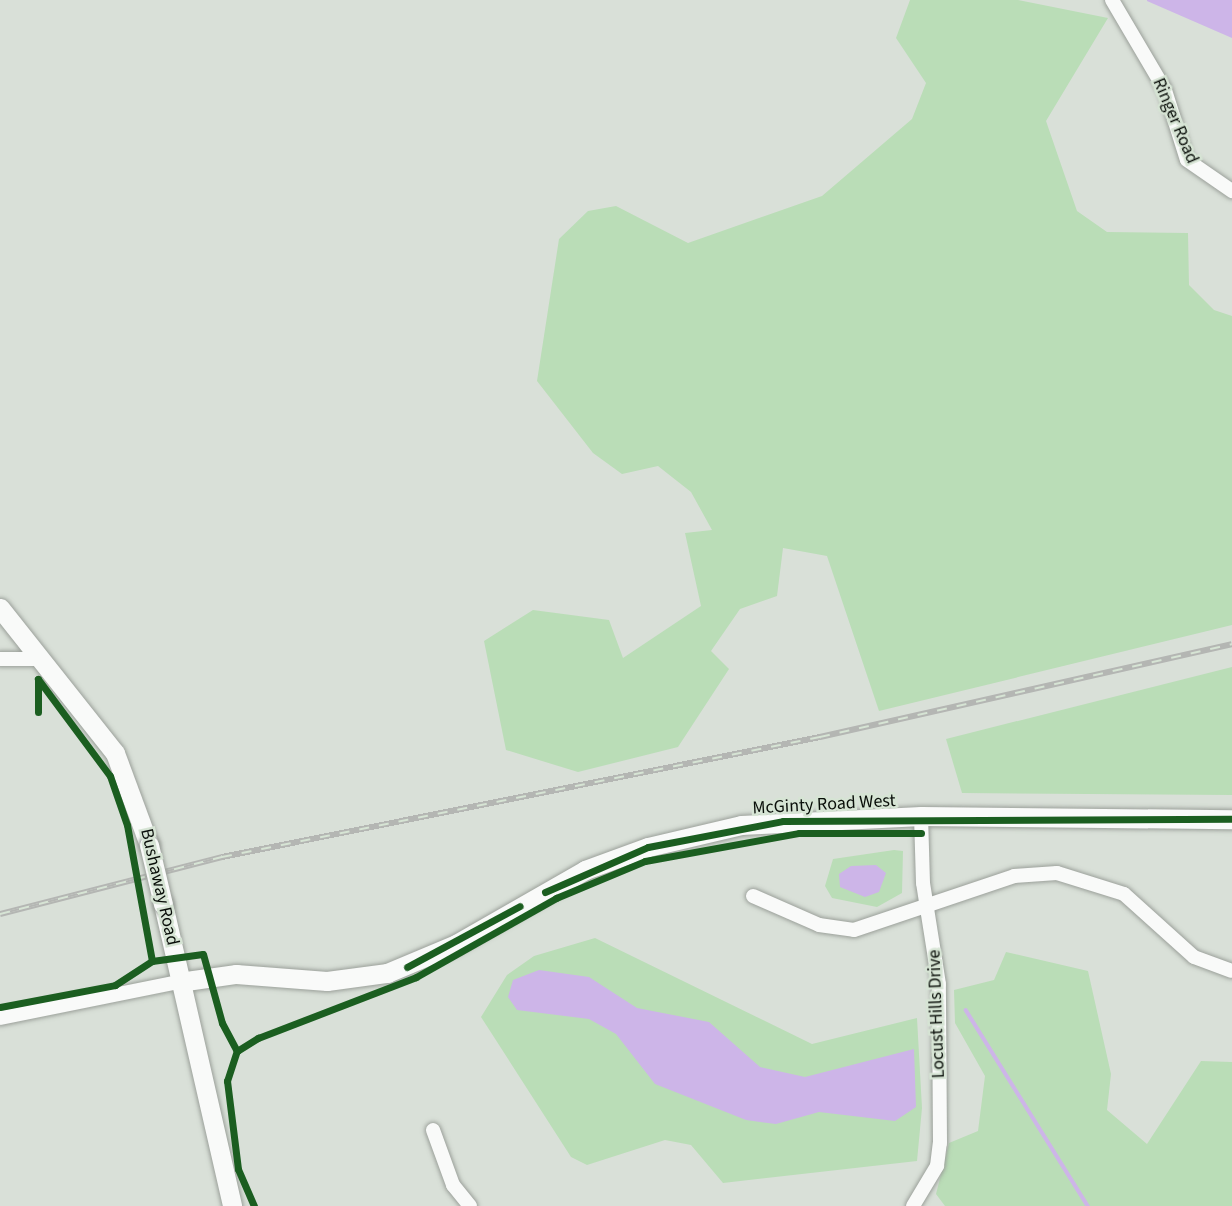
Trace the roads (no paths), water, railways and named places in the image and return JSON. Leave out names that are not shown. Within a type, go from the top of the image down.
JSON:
[{"type":"main road","name":"Bushaway Road","points":[[0,608],[115,753],[149,845],[232,1206]]},
{"type":"main road","name":"McGinty Road West","points":[[179,982],[263,973],[345,981],[407,967],[585,870],[648,847],[741,825],[920,816],[1232,819]]},
{"type":"street","name":"Ringer Road","points":[[1112,0],[1165,90],[1187,160],[1232,191]]},
{"type":"street","points":[[0,659],[40,659]]},
{"type":"street","name":"Locust Hills Drive","points":[[913,1206],[937,1166],[940,1143],[939,984],[920,816]]},
{"type":"street","points":[[753,896],[819,925],[854,930],[929,907],[1014,876],[1057,873],[1097,881],[1124,894],[1194,957],[1232,971]]},
{"type":"street","points":[[0,1018],[179,982]]},
{"type":"street","points":[[433,1130],[453,1185],[470,1206]]},
{"type":"waterway","points":[[966,1010],[1088,1206]]},
{"type":"railway","points":[[0,914],[222,857],[820,737],[1232,644]]}]
